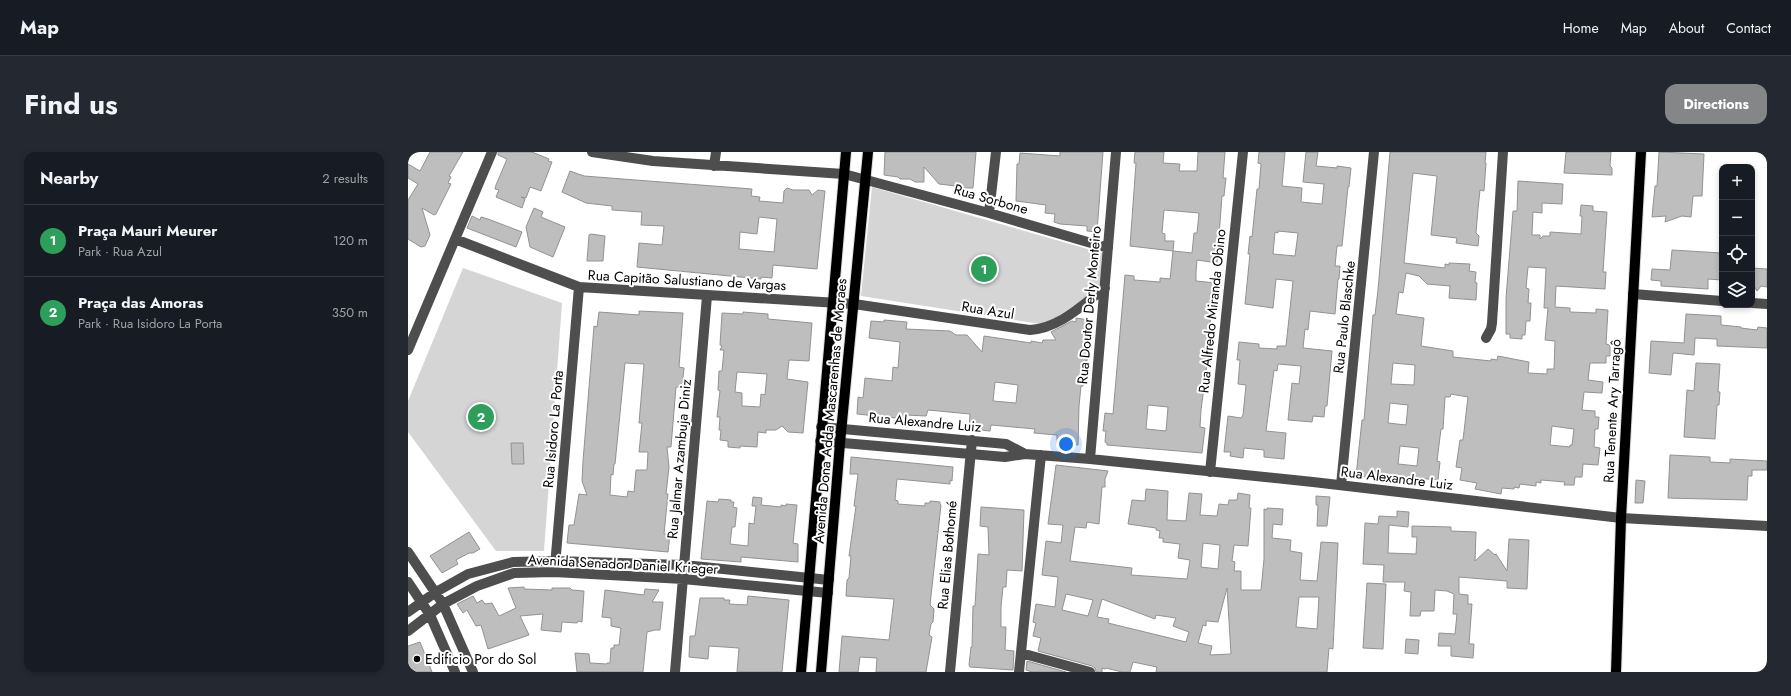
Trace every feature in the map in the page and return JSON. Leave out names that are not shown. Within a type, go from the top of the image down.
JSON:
[{"type":"main road","name":"Avenida Dona Adda Mascarenhas de Moraes","points":[[801,672],[846,152]]},
{"type":"main road","name":"Avenida Dona Adda Mascarenhas de Moraes","points":[[821,672],[830,580],[840,443],[868,152]]},
{"type":"main road","name":"Rua Tenente Ary Tarragô","points":[[1616,672],[1621,518],[1641,152]]},
{"type":"street","points":[[408,350],[492,152]]},
{"type":"street","points":[[592,152],[654,161],[844,174],[866,179]]},
{"type":"street","points":[[714,166],[716,152]]},
{"type":"street","points":[[989,213],[996,152]]},
{"type":"street","name":"Rua Doutor Derly Monteiro","points":[[1090,459],[1116,152]]},
{"type":"street","name":"Rua Alfredo Miranda Obino","points":[[1210,472],[1243,152]]},
{"type":"street","name":"Rua Paulo Blaschke","points":[[1341,485],[1374,152]]},
{"type":"street","points":[[1486,338],[1491,329],[1492,323],[1503,152]]},
{"type":"street","name":"Rua Sorbone","points":[[866,179],[1108,248]]},
{"type":"street","name":"Rua Capitão Salustiano de Vargas","points":[[456,238],[579,288],[854,304]]},
{"type":"street","name":"Rua Isidoro La Porta","points":[[554,572],[579,288]]},
{"type":"street","name":"Rua Azul","points":[[854,304],[1030,330],[1047,328],[1060,322],[1105,288]]},
{"type":"street","points":[[1633,294],[1719,300]]},
{"type":"street","name":"Rua Jalmar Azambuja Diniz","points":[[675,672],[707,296]]},
{"type":"street","points":[[1755,303],[1767,304]]},
{"type":"street","name":"Rua Alexandre Luiz","points":[[821,427],[1006,444],[1025,454]]},
{"type":"street","name":"Rua Elias Bothomé","points":[[950,672],[972,440]]},
{"type":"street","name":"Rua Alexandre Luiz","points":[[820,441],[1005,457],[1025,454],[1090,459],[1341,485],[1621,518],[1767,526]]},
{"type":"street","points":[[1019,672],[1041,455]]},
{"type":"street","points":[[408,552],[444,604],[473,672]]},
{"type":"street","name":"Avenida Senador Daniel Krieger","points":[[408,612],[436,592],[468,574],[513,562],[555,561],[684,565],[830,580]]},
{"type":"street","name":"Avenida Senador Daniel Krieger","points":[[408,631],[444,604],[476,586],[514,573],[554,572],[683,579],[828,593]]},
{"type":"street","points":[[408,582],[430,615],[455,672]]},
{"type":"street","points":[[1021,653],[1090,672]]},
{"type":"shaded area","points":[[872,187],[1105,254],[1103,285],[1046,325],[861,296]]},
{"type":"shaded area","points":[[463,268],[562,303],[544,551],[496,551],[408,432],[408,401]]},
{"type":"building","points":[[430,152],[463,152],[449,176],[451,177],[448,183],[451,184],[436,214],[434,215],[422,208],[430,235],[425,246],[421,247],[408,239],[408,200],[418,184],[408,178],[408,164],[420,171]]},
{"type":"building","points":[[498,152],[532,152],[549,159],[548,161],[552,162],[541,191],[530,187],[526,198],[521,197],[525,199],[522,208],[496,197],[499,190],[495,189],[496,185],[507,159],[498,155]]},
{"type":"building","points":[[885,152],[976,152],[973,188],[956,188],[956,186],[939,184],[924,167],[924,182],[915,182],[910,179],[900,179],[898,177],[884,175]]},
{"type":"building","points":[[1060,152],[1103,152],[1097,232],[1087,231],[1087,226],[1060,224],[1054,222],[1055,214],[1045,213],[1046,205],[1016,201],[1017,164],[1019,164],[1020,153],[1060,156]]},
{"type":"building","points":[[1135,152],[1164,152],[1163,163],[1180,164],[1179,171],[1197,171],[1198,152],[1225,152],[1223,178],[1226,178],[1224,196],[1222,196],[1217,263],[1197,260],[1196,272],[1196,281],[1216,283],[1206,356],[1208,356],[1201,410],[1200,427],[1205,428],[1202,453],[1107,445],[1105,442],[1106,431],[1103,431],[1105,413],[1113,414],[1125,275],[1134,276],[1134,280],[1160,282],[1160,278],[1170,279],[1173,251],[1130,246],[1136,163],[1134,163]],"holes":[[[1164,210],[1199,213],[1197,233],[1194,233],[1192,253],[1173,251],[1174,241],[1165,241],[1165,234],[1162,233]],[[1148,405],[1168,407],[1166,431],[1146,429]]]},
{"type":"building","points":[[1259,152],[1285,152],[1282,186],[1302,188],[1301,202],[1322,204],[1324,184],[1303,182],[1306,152],[1318,152],[1316,166],[1351,168],[1342,246],[1337,246],[1335,266],[1340,266],[1335,314],[1310,311],[1308,330],[1305,329],[1303,348],[1332,351],[1327,406],[1325,406],[1324,417],[1313,416],[1312,422],[1288,420],[1292,383],[1299,384],[1301,366],[1278,364],[1277,371],[1274,370],[1266,431],[1286,433],[1284,459],[1264,457],[1264,450],[1244,448],[1243,458],[1230,456],[1231,452],[1224,452],[1228,416],[1241,418],[1243,415],[1246,385],[1238,384],[1240,360],[1237,360],[1239,342],[1259,344],[1259,348],[1277,349],[1277,346],[1286,346],[1293,281],[1276,279],[1273,308],[1245,304],[1250,254],[1248,254],[1250,236],[1252,237],[1257,189],[1259,189],[1261,164],[1258,163]],"holes":[[[1275,232],[1298,233],[1295,256],[1273,254]]]},
{"type":"building","points":[[1390,152],[1486,152],[1484,191],[1480,190],[1478,209],[1476,233],[1479,236],[1478,246],[1456,243],[1457,238],[1431,235],[1437,176],[1413,173],[1404,263],[1445,268],[1445,264],[1449,265],[1449,263],[1470,264],[1469,271],[1476,272],[1476,300],[1449,298],[1450,286],[1427,284],[1419,276],[1406,273],[1403,293],[1399,292],[1396,314],[1424,318],[1421,346],[1453,351],[1453,357],[1491,361],[1491,359],[1497,360],[1498,356],[1529,362],[1528,373],[1547,374],[1547,369],[1554,369],[1555,341],[1545,340],[1548,308],[1544,308],[1546,268],[1528,267],[1526,288],[1529,289],[1528,303],[1531,303],[1530,321],[1526,321],[1525,335],[1522,335],[1522,339],[1510,338],[1510,334],[1506,334],[1506,298],[1513,211],[1517,211],[1518,181],[1563,184],[1562,204],[1542,203],[1542,213],[1533,212],[1532,235],[1540,235],[1540,239],[1543,236],[1550,236],[1550,232],[1581,234],[1581,205],[1593,206],[1593,211],[1607,212],[1603,272],[1606,272],[1605,289],[1556,286],[1555,307],[1570,308],[1570,312],[1596,313],[1596,309],[1608,310],[1606,344],[1610,345],[1610,356],[1606,356],[1606,363],[1590,363],[1588,380],[1603,382],[1602,393],[1584,392],[1582,410],[1595,411],[1595,417],[1599,417],[1598,429],[1595,429],[1594,447],[1600,448],[1598,465],[1583,464],[1582,477],[1575,477],[1574,485],[1564,485],[1565,482],[1541,480],[1541,483],[1536,482],[1536,486],[1520,484],[1519,488],[1502,488],[1501,494],[1475,489],[1477,483],[1460,480],[1462,468],[1456,467],[1460,440],[1463,440],[1468,397],[1451,394],[1450,397],[1445,397],[1443,429],[1441,429],[1437,461],[1440,462],[1438,480],[1396,476],[1396,480],[1356,476],[1362,420],[1364,420],[1373,315],[1375,315]],"holes":[[[1393,363],[1415,365],[1414,385],[1391,384]],[[1390,403],[1408,405],[1406,425],[1388,423]],[[1552,426],[1574,429],[1572,445],[1570,445],[1570,447],[1550,445]],[[1400,446],[1419,448],[1417,466],[1398,464]]]},
{"type":"building","points":[[1566,152],[1611,152],[1610,166],[1612,168],[1612,175],[1564,173]]},
{"type":"building","points":[[1659,152],[1704,154],[1702,196],[1693,196],[1691,217],[1682,216],[1665,222],[1666,216],[1652,217],[1655,186],[1657,186]]},
{"type":"building","points":[[570,171],[584,176],[752,189],[751,196],[760,197],[759,201],[783,203],[784,191],[787,188],[793,190],[809,190],[812,195],[818,190],[825,191],[817,269],[773,265],[772,278],[761,277],[761,279],[637,267],[639,243],[662,245],[664,226],[641,225],[642,212],[612,210],[612,206],[586,203],[562,192]],"holes":[[[759,217],[777,219],[774,252],[739,249],[740,232],[757,234]]]},
{"type":"building","points":[[534,208],[543,212],[541,217],[565,227],[553,257],[530,247],[526,227]]},
{"type":"building","points":[[472,216],[480,220],[481,217],[488,219],[522,232],[516,247],[467,228]]},
{"type":"building","points":[[589,235],[605,236],[603,261],[587,261]]},
{"type":"building","points":[[1672,250],[1719,253],[1719,280],[1708,279],[1708,289],[1661,286],[1661,281],[1651,280],[1652,269],[1670,270]]},
{"type":"building","points":[[1755,268],[1767,269],[1767,287],[1761,286],[1757,291],[1755,288]]},
{"type":"building","points":[[639,311],[683,313],[679,367],[684,368],[682,387],[676,387],[671,447],[667,447],[669,467],[664,534],[670,534],[668,552],[567,543],[569,525],[574,525],[579,494],[587,495],[582,481],[594,326],[597,327],[599,312],[639,315]],"holes":[[[625,363],[644,364],[639,423],[642,423],[639,452],[648,452],[647,470],[636,470],[634,492],[628,491],[627,497],[610,495],[611,474],[613,475],[615,464]]]},
{"type":"building","points":[[743,312],[768,314],[768,319],[812,323],[809,361],[789,360],[787,379],[808,382],[803,433],[788,432],[782,426],[776,430],[766,430],[766,433],[758,432],[757,447],[740,446],[740,448],[728,447],[728,441],[720,440],[720,417],[717,417],[720,391],[718,390],[719,371],[722,371],[724,350],[720,350],[722,346],[720,345],[722,313],[743,314]],"holes":[[[737,372],[767,374],[765,395],[761,394],[760,407],[742,406],[742,393],[735,392]]]},
{"type":"building","points":[[1686,314],[1721,316],[1721,325],[1757,330],[1758,327],[1767,328],[1767,348],[1717,346],[1717,339],[1695,338],[1694,355],[1673,353],[1671,375],[1649,373],[1651,341],[1684,343]]},
{"type":"building","points":[[1076,318],[1089,320],[1087,361],[1085,361],[1083,386],[1081,386],[1079,406],[1078,445],[1057,443],[1057,435],[1034,433],[1035,429],[991,425],[990,431],[969,429],[970,414],[928,410],[926,416],[906,415],[906,419],[857,414],[858,397],[863,398],[865,378],[892,381],[893,367],[898,368],[900,342],[869,338],[871,321],[884,322],[884,320],[907,322],[906,329],[950,331],[956,335],[967,335],[982,352],[984,336],[1031,343],[1031,341],[1042,343],[1043,340],[1056,340],[1051,332],[1072,321],[1076,322]],"holes":[[[995,382],[1018,385],[1016,403],[993,401]]]},
{"type":"building","points":[[1696,363],[1720,364],[1718,392],[1720,392],[1719,405],[1717,405],[1715,439],[1684,437],[1687,390],[1694,391]]},
{"type":"building","points":[[511,443],[523,443],[524,464],[512,464]]},
{"type":"building","points":[[1670,455],[1710,457],[1710,462],[1730,463],[1730,459],[1767,461],[1767,470],[1752,470],[1752,476],[1748,476],[1747,500],[1668,498]]},
{"type":"building","points":[[851,457],[953,467],[952,481],[950,480],[950,484],[897,479],[895,500],[898,501],[898,504],[925,506],[925,503],[930,503],[930,501],[940,502],[941,505],[930,605],[934,609],[933,622],[931,624],[929,635],[932,637],[926,672],[876,672],[877,658],[860,657],[858,672],[839,672],[842,636],[889,640],[894,599],[846,596],[847,580],[849,578],[851,556],[849,556],[856,506],[854,506],[858,474],[850,474]]},
{"type":"building","points":[[1056,465],[1108,471],[1105,479],[1105,487],[1102,487],[1099,524],[1087,522],[1086,528],[1075,527],[1070,561],[1132,568],[1131,575],[1187,579],[1190,560],[1178,558],[1180,544],[1163,542],[1163,538],[1159,538],[1160,531],[1156,530],[1156,528],[1128,524],[1132,500],[1145,501],[1146,489],[1168,491],[1167,520],[1186,521],[1189,493],[1202,494],[1200,515],[1217,516],[1219,504],[1228,505],[1229,500],[1237,500],[1238,493],[1250,495],[1249,508],[1251,508],[1248,546],[1234,545],[1232,561],[1235,562],[1234,571],[1241,571],[1241,590],[1261,590],[1264,559],[1264,509],[1283,509],[1282,525],[1273,524],[1272,538],[1291,540],[1290,551],[1302,553],[1300,580],[1317,581],[1321,542],[1338,543],[1333,649],[1329,648],[1327,672],[1156,672],[1157,667],[1133,662],[1130,672],[1102,668],[1102,672],[1096,672],[1095,668],[1092,666],[1038,651],[1041,638],[1033,636],[1036,623],[1033,622],[1036,604],[1055,607],[1058,577],[1042,575],[1046,541],[1061,543],[1063,525],[1048,524]],"holes":[[[1203,543],[1220,545],[1218,569],[1201,567]],[[1227,588],[1231,654],[1210,655],[1212,646],[1198,643],[1203,625],[1206,626],[1206,621],[1218,622]],[[1066,594],[1093,600],[1088,616],[1062,610]],[[1299,597],[1319,597],[1317,629],[1296,627]],[[1102,599],[1155,619],[1156,615],[1176,618],[1173,626],[1189,632],[1186,642],[1108,623],[1109,619],[1097,617]]]},
{"type":"building","points":[[1636,480],[1645,481],[1643,503],[1635,503]]},
{"type":"building","points":[[1316,496],[1330,497],[1327,526],[1317,526],[1318,505],[1316,505]]},
{"type":"building","points":[[753,497],[762,498],[761,505],[781,507],[781,505],[786,506],[786,504],[797,505],[793,543],[798,544],[798,562],[741,557],[741,562],[701,559],[707,501],[718,502],[719,499],[731,500],[731,502],[734,502],[733,507],[737,508],[735,527],[732,527],[730,544],[748,546],[749,523],[754,524],[756,506],[752,506]]},
{"type":"building","points":[[981,507],[1024,510],[1022,571],[1007,570],[1006,587],[1003,587],[1001,607],[1001,627],[1006,627],[1005,650],[1014,651],[1013,670],[970,667],[969,665],[972,647],[973,606],[975,606],[978,554],[989,555],[988,527],[980,526]]},
{"type":"building","points":[[1397,511],[1409,512],[1408,527],[1389,525],[1388,553],[1416,554],[1417,537],[1412,537],[1412,526],[1451,527],[1451,531],[1476,532],[1475,561],[1488,549],[1495,555],[1496,554],[1507,571],[1509,539],[1529,540],[1527,589],[1507,588],[1507,581],[1459,577],[1459,594],[1468,595],[1468,604],[1472,604],[1469,644],[1474,644],[1473,658],[1451,656],[1451,646],[1438,646],[1439,633],[1455,634],[1457,614],[1453,614],[1454,594],[1447,591],[1435,590],[1434,611],[1421,611],[1420,616],[1410,616],[1411,592],[1404,591],[1405,582],[1383,582],[1384,565],[1363,564],[1365,523],[1378,524],[1379,516],[1397,517]]},
{"type":"building","points":[[469,532],[480,549],[456,560],[458,564],[442,573],[430,556]]},
{"type":"building","points":[[1367,583],[1386,584],[1383,649],[1363,648]]},
{"type":"building","points":[[524,587],[524,589],[552,590],[552,588],[570,588],[572,590],[584,591],[582,622],[562,622],[561,632],[541,630],[543,614],[520,616],[529,635],[488,649],[481,625],[476,626],[467,610],[463,613],[457,604],[473,596],[477,603],[482,600],[485,604],[492,603],[499,616],[516,608],[508,588]]},
{"type":"building","points":[[645,589],[659,590],[652,602],[663,602],[660,630],[647,632],[643,672],[577,672],[575,653],[589,654],[590,663],[607,664],[610,663],[611,648],[614,648],[614,645],[619,645],[621,628],[611,626],[611,618],[602,617],[605,590],[644,595]]},
{"type":"building","points":[[748,596],[789,600],[782,672],[737,672],[739,648],[709,646],[708,659],[689,657],[690,636],[695,636],[700,598],[724,598],[724,600],[730,600],[729,604],[747,605]]},
{"type":"building","points":[[1406,639],[1419,640],[1418,654],[1405,653]]},
{"type":"building","name":"Edificio Por do Sol","points":[[420,642],[432,672],[408,672],[408,646]]},
{"type":"building","points":[[1027,661],[1066,672],[1032,672],[1026,670]]},
{"type":"place","name":"Praça Mauri Meurer","points":[[984,269]]},
{"type":"place","name":"Praça das Amoras","points":[[481,417]]},
{"type":"place","name":"Edificio Por do Sol","points":[[417,659]]}]
